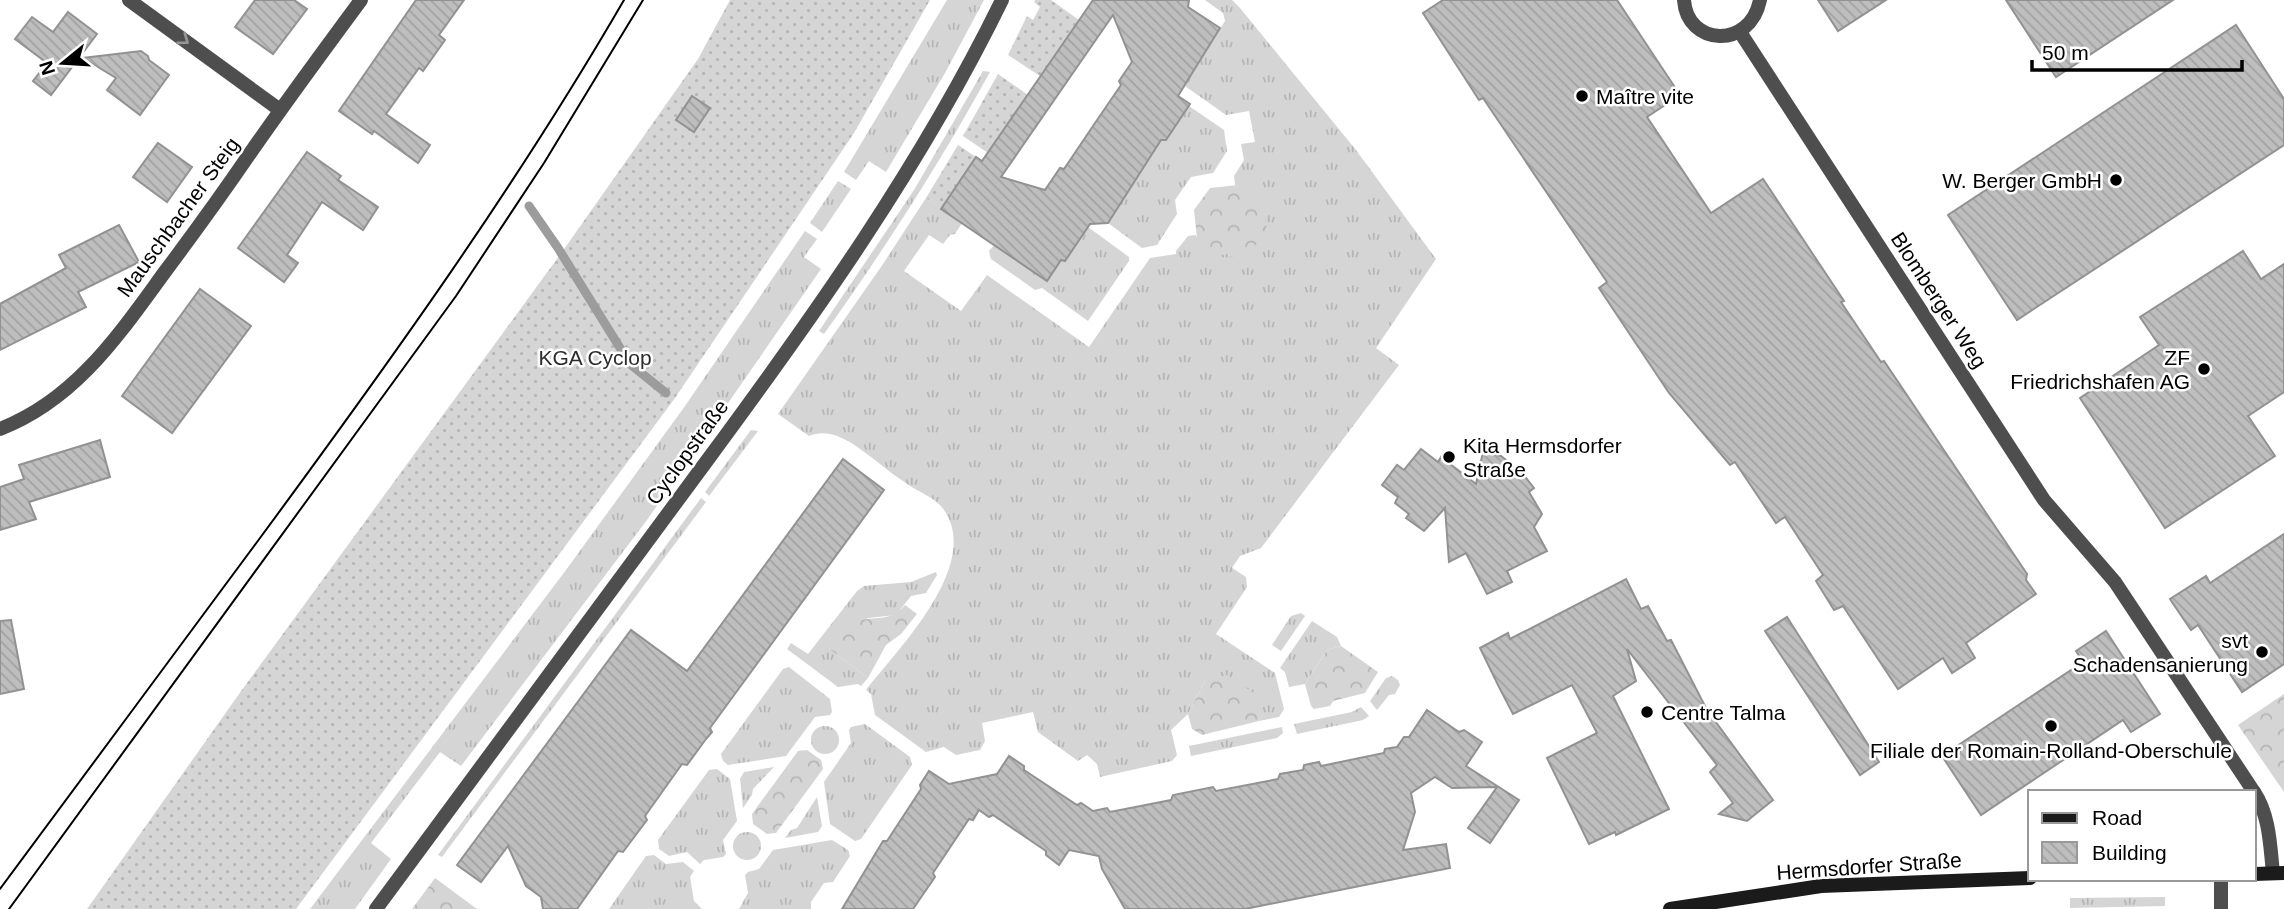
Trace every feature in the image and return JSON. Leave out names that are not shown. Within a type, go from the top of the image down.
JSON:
[{"type":"main road","points":[[2256,874],[2278,873]]},
{"type":"main road","name":"Hermsdorfer Straße","points":[[1670,909],[1821,886],[2028,878]]},
{"type":"street","points":[[128,0],[280,110]]},
{"type":"street","name":"Mauschbacher Steig","points":[[0,429],[22,420],[60,396],[96,362],[216,203],[361,0]]},
{"type":"street","name":"Cyclopstraße","points":[[376,909],[800,331],[910,165],[978,49],[1002,0]]},
{"type":"street","points":[[1684,0],[1688,16],[1705,32],[1716,36],[1740,32],[1750,24],[1757,13],[1760,0]]},
{"type":"street","name":"Blomberger Weg","points":[[1740,32],[2044,500],[2115,582],[2253,790]]},
{"type":"street","name":"Blomberger Weg","points":[[2256,795],[2267,824],[2278,873]]},
{"type":"street","points":[[2221,881],[2221,909]]},
{"type":"green space","name":"KGA Cyclop","points":[[730,0],[930,0],[854,133],[675,398],[296,909],[87,909],[239,694],[562,252],[698,59]]},
{"type":"green space","points":[[947,0],[984,0],[945,73],[886,172],[869,161],[856,180],[844,172]]},
{"type":"green space","points":[[1035,0],[1051,0],[1079,20],[1040,76],[1008,55],[1027,16],[1033,20],[1040,7]]},
{"type":"green space","points":[[1205,0],[1232,0],[1240,8],[1356,150],[1436,259],[1376,348],[1399,365],[1261,548],[1240,556],[1232,568],[1246,577],[1247,587],[1216,634],[1275,673],[1284,709],[1279,717],[1259,721],[1263,715],[1205,681],[1188,714],[1171,730],[1177,755],[1172,761],[1100,777],[1097,764],[1087,755],[1078,761],[1038,732],[1033,712],[982,723],[985,741],[980,750],[956,755],[944,747],[926,752],[875,715],[871,694],[866,690],[915,630],[944,580],[952,556],[953,532],[944,510],[933,499],[844,439],[827,434],[809,436],[778,414],[926,198],[962,223],[955,234],[950,235],[943,244],[929,235],[904,271],[961,311],[987,275],[1089,347],[1150,258],[1176,254],[1188,236],[1196,235],[1229,257],[1264,211],[1235,185],[1234,176],[1244,160],[1241,144],[1255,142],[1249,111],[1226,115],[1185,86],[1225,21],[1223,13]]},
{"type":"green space","points":[[983,71],[990,72],[911,206],[824,334],[819,331],[914,190]]},
{"type":"green space","points":[[998,74],[1028,95],[988,153],[963,136]]},
{"type":"green space","points":[[1189,106],[1224,130],[1227,151],[1213,173],[1191,177],[1175,200],[1177,214],[1157,245],[1142,248],[1108,223],[1161,140],[1166,140]]},
{"type":"green space","points":[[958,145],[976,157],[941,209],[926,198]]},
{"type":"green space","points":[[838,181],[851,189],[822,232],[810,223]]},
{"type":"green space","points":[[1238,185],[1260,202],[1267,230],[1249,254],[1229,257],[1228,254],[1219,255],[1197,238],[1194,210],[1210,188]]},
{"type":"green space","points":[[1088,227],[1129,257],[1129,261],[1088,321],[1042,288],[1035,290],[991,259],[989,251],[994,245],[1047,281]]},
{"type":"green space","points":[[805,231],[817,239],[804,257],[821,269],[647,520],[461,766],[440,752],[371,843],[391,859],[355,909],[310,909],[566,570],[685,406]]},
{"type":"green space","points":[[751,430],[758,431],[709,496],[705,492]]},
{"type":"green space","points":[[701,498],[706,502],[442,857],[438,855]]},
{"type":"green space","points":[[936,572],[937,575],[926,593],[911,596],[896,615],[868,618],[829,649],[868,678],[861,686],[858,684],[838,687],[787,649],[791,643],[808,654],[857,591],[864,586],[911,582]]},
{"type":"green space","points":[[905,605],[917,614],[901,634],[886,645],[868,678],[829,649],[852,624],[892,615]]},
{"type":"green space","points":[[1301,613],[1305,616],[1281,651],[1272,645],[1291,616]]},
{"type":"green space","points":[[1312,621],[1337,637],[1341,646],[1327,650],[1305,684],[1289,687],[1285,672],[1280,668]]},
{"type":"green space","points":[[1341,646],[1378,672],[1365,693],[1314,709],[1305,684],[1327,650]]},
{"type":"green space","points":[[789,667],[830,699],[832,712],[830,715],[815,717],[786,756],[728,765],[721,754],[783,669]]},
{"type":"green space","points":[[1227,675],[1258,696],[1263,715],[1259,721],[1202,735],[1192,729],[1188,714],[1205,681]]},
{"type":"green space","points":[[1392,676],[1400,685],[1395,694],[1389,695],[1377,710],[1370,701],[1386,678]]},
{"type":"green space","points":[[2284,694],[2284,792],[2238,725]]},
{"type":"green space","points":[[1361,707],[1369,716],[1363,720],[1297,734],[1294,724],[1352,712]]},
{"type":"green space","points":[[865,724],[910,757],[912,765],[861,839],[855,841],[830,824],[824,782],[851,743],[851,727]]},
{"type":"green space","points":[[825,726],[835,730],[839,740],[835,750],[825,754],[815,750],[811,740],[815,730]]},
{"type":"green space","points":[[1282,727],[1283,733],[1277,738],[1191,756],[1189,746]]},
{"type":"green space","points":[[807,750],[821,760],[823,769],[776,833],[767,834],[753,824],[752,814],[798,751]]},
{"type":"green space","points":[[774,767],[753,789],[743,808],[740,779],[744,772]]},
{"type":"green space","points":[[717,769],[730,779],[737,821],[723,840],[726,854],[723,857],[704,860],[700,864],[687,852],[669,856],[659,849],[658,840],[709,770]]},
{"type":"green space","points":[[817,797],[822,826],[818,832],[785,838],[791,830],[797,828]]},
{"type":"green space","points":[[747,832],[757,836],[761,846],[757,856],[747,860],[737,856],[733,846],[737,836]]},
{"type":"green space","points":[[832,840],[848,850],[850,856],[833,882],[824,883],[811,902],[811,909],[739,909],[748,893],[745,875],[759,869],[773,850]]},
{"type":"green space","points":[[654,855],[666,864],[683,862],[694,871],[690,877],[694,901],[702,909],[609,909],[646,856]]},
{"type":"green space","points":[[435,878],[477,909],[412,909]]},
{"type":"green space","points":[[2165,897],[2165,906],[2070,908],[2070,898]]},
{"type":"building","points":[[255,0],[294,0],[307,9],[273,54],[235,27]]},
{"type":"building","points":[[416,0],[464,0],[439,35],[445,40],[423,71],[419,68],[386,114],[430,145],[418,163],[374,131],[372,134],[339,111]]},
{"type":"building","points":[[1093,0],[1189,0],[1188,7],[1220,28],[1178,96],[1190,104],[1166,140],[1161,140],[1108,223],[1090,224],[1065,261],[1061,260],[1047,281],[941,209],[976,157],[982,161]],"holes":[[[1113,15],[1132,62],[1119,81],[1121,85],[1064,169],[1060,168],[1045,190],[1001,177]]]},
{"type":"building","points":[[1443,0],[1617,0],[1680,95],[1647,117],[1711,213],[1763,179],[1881,362],[1884,361],[2027,574],[2026,580],[2036,594],[1966,643],[1975,658],[1952,673],[1943,658],[1898,689],[1843,606],[1834,610],[1816,581],[1823,575],[1785,517],[1776,523],[1735,462],[1730,465],[1669,393],[1599,288],[1607,282],[1483,98],[1479,100],[1423,13]]},
{"type":"building","points":[[1818,0],[1886,0],[1838,31]]},
{"type":"building","points":[[2006,0],[2173,0],[2056,77]]},
{"type":"building","points":[[68,12],[97,34],[51,95],[33,81],[47,63],[15,39],[32,17],[53,32]]},
{"type":"building","name":"W. Berger GmbH","points":[[2236,25],[2284,99],[2284,145],[2017,320],[1948,215]]},
{"type":"building","points":[[141,51],[169,75],[140,115],[107,90],[116,78],[83,58]]},
{"type":"building","points":[[692,96],[710,108],[694,132],[676,120]]},
{"type":"building","points":[[158,143],[192,167],[167,202],[133,177]]},
{"type":"building","points":[[307,152],[341,176],[338,180],[378,207],[363,230],[322,202],[287,255],[298,263],[284,282],[238,248]]},
{"type":"building","points":[[119,225],[139,262],[78,292],[86,307],[0,350],[0,304],[66,268],[59,255]]},
{"type":"building","name":"ZF Friedrichshafen AG","points":[[2243,251],[2261,279],[2284,264],[2284,392],[2248,416],[2275,456],[2165,528],[2080,398],[2159,345],[2140,317]]},
{"type":"building","points":[[200,289],[251,326],[172,433],[122,396]]},
{"type":"building","points":[[100,440],[110,477],[29,502],[36,519],[0,530],[0,487],[24,479],[19,465]]},
{"type":"building","points":[[1421,449],[1438,462],[1441,457],[1476,484],[1483,452],[1501,456],[1523,474],[1534,488],[1529,492],[1542,514],[1534,527],[1547,551],[1507,571],[1512,582],[1487,594],[1466,553],[1449,562],[1445,508],[1424,531],[1406,518],[1409,514],[1395,503],[1398,497],[1382,485],[1397,465],[1404,470]]},
{"type":"building","points":[[843,459],[884,490],[710,728],[712,732],[687,765],[682,764],[645,816],[647,820],[623,852],[618,851],[577,909],[543,909],[541,897],[526,886],[508,846],[481,882],[457,865],[631,630],[687,671]]},
{"type":"building","points":[[2284,534],[2284,664],[2242,692],[2198,625],[2191,630],[2170,599],[2206,576],[2210,583]]},
{"type":"building","name":"Centre Talma","points":[[1626,579],[1641,609],[1648,606],[1667,641],[1671,640],[1707,710],[1773,800],[1747,821],[1719,814],[1733,803],[1710,772],[1717,765],[1627,649],[1636,681],[1613,696],[1669,809],[1616,835],[1615,832],[1589,844],[1547,758],[1597,733],[1572,685],[1513,714],[1499,687],[1480,648],[1508,633],[1510,639]]},
{"type":"building","points":[[1787,617],[1879,762],[1860,775],[1765,631]]},
{"type":"building","points":[[11,620],[24,689],[0,694],[0,621]]},
{"type":"building","name":"Filiale der Romain-Rolland-Oberschule","points":[[2106,631],[2160,714],[2131,732],[2123,720],[1981,815],[1942,756],[2083,662],[2076,651]]},
{"type":"building","points":[[1427,710],[1459,732],[1464,730],[1482,742],[1466,766],[1519,800],[1490,843],[1468,828],[1497,787],[1452,788],[1435,777],[1411,793],[1415,812],[1403,850],[1446,844],[1450,868],[1245,909],[1125,909],[1102,869],[1099,856],[1069,850],[1059,865],[1046,855],[1046,851],[993,815],[989,817],[979,810],[973,820],[969,819],[933,873],[935,877],[913,909],[842,909],[883,841],[887,841],[921,789],[920,785],[929,771],[949,784],[997,774],[1009,756],[1024,766],[1024,770],[1077,805],[1081,803],[1093,811],[1107,808],[1110,812],[1171,800],[1173,795],[1213,787],[1216,791],[1278,779],[1280,774],[1303,770],[1304,765],[1319,762],[1321,766],[1384,753],[1385,749],[1397,747],[1404,737],[1409,737]]},
{"type":"waterway","points":[[529,206],[630,364],[666,393]]},
{"type":"tram line","points":[[0,889],[356,407],[495,207],[624,0]]},
{"type":"tram line","points":[[9,909],[456,296],[544,163],[643,0]]},
{"type":"place","name":"Maître vite","points":[[1582,96]]},
{"type":"place","name":"W. Berger GmbH","points":[[2116,180]]},
{"type":"place","name":"ZF Friedrichshafen AG","points":[[2204,369]]},
{"type":"place","name":"Kita Hermsdorfer Straße","points":[[1449,457]]},
{"type":"place","name":"svt Schadensanierung","points":[[2262,652]]},
{"type":"place","name":"Centre Talma","points":[[1647,712]]},
{"type":"place","name":"Filiale der Romain-Rolland-Oberschule","points":[[2051,726]]}]
